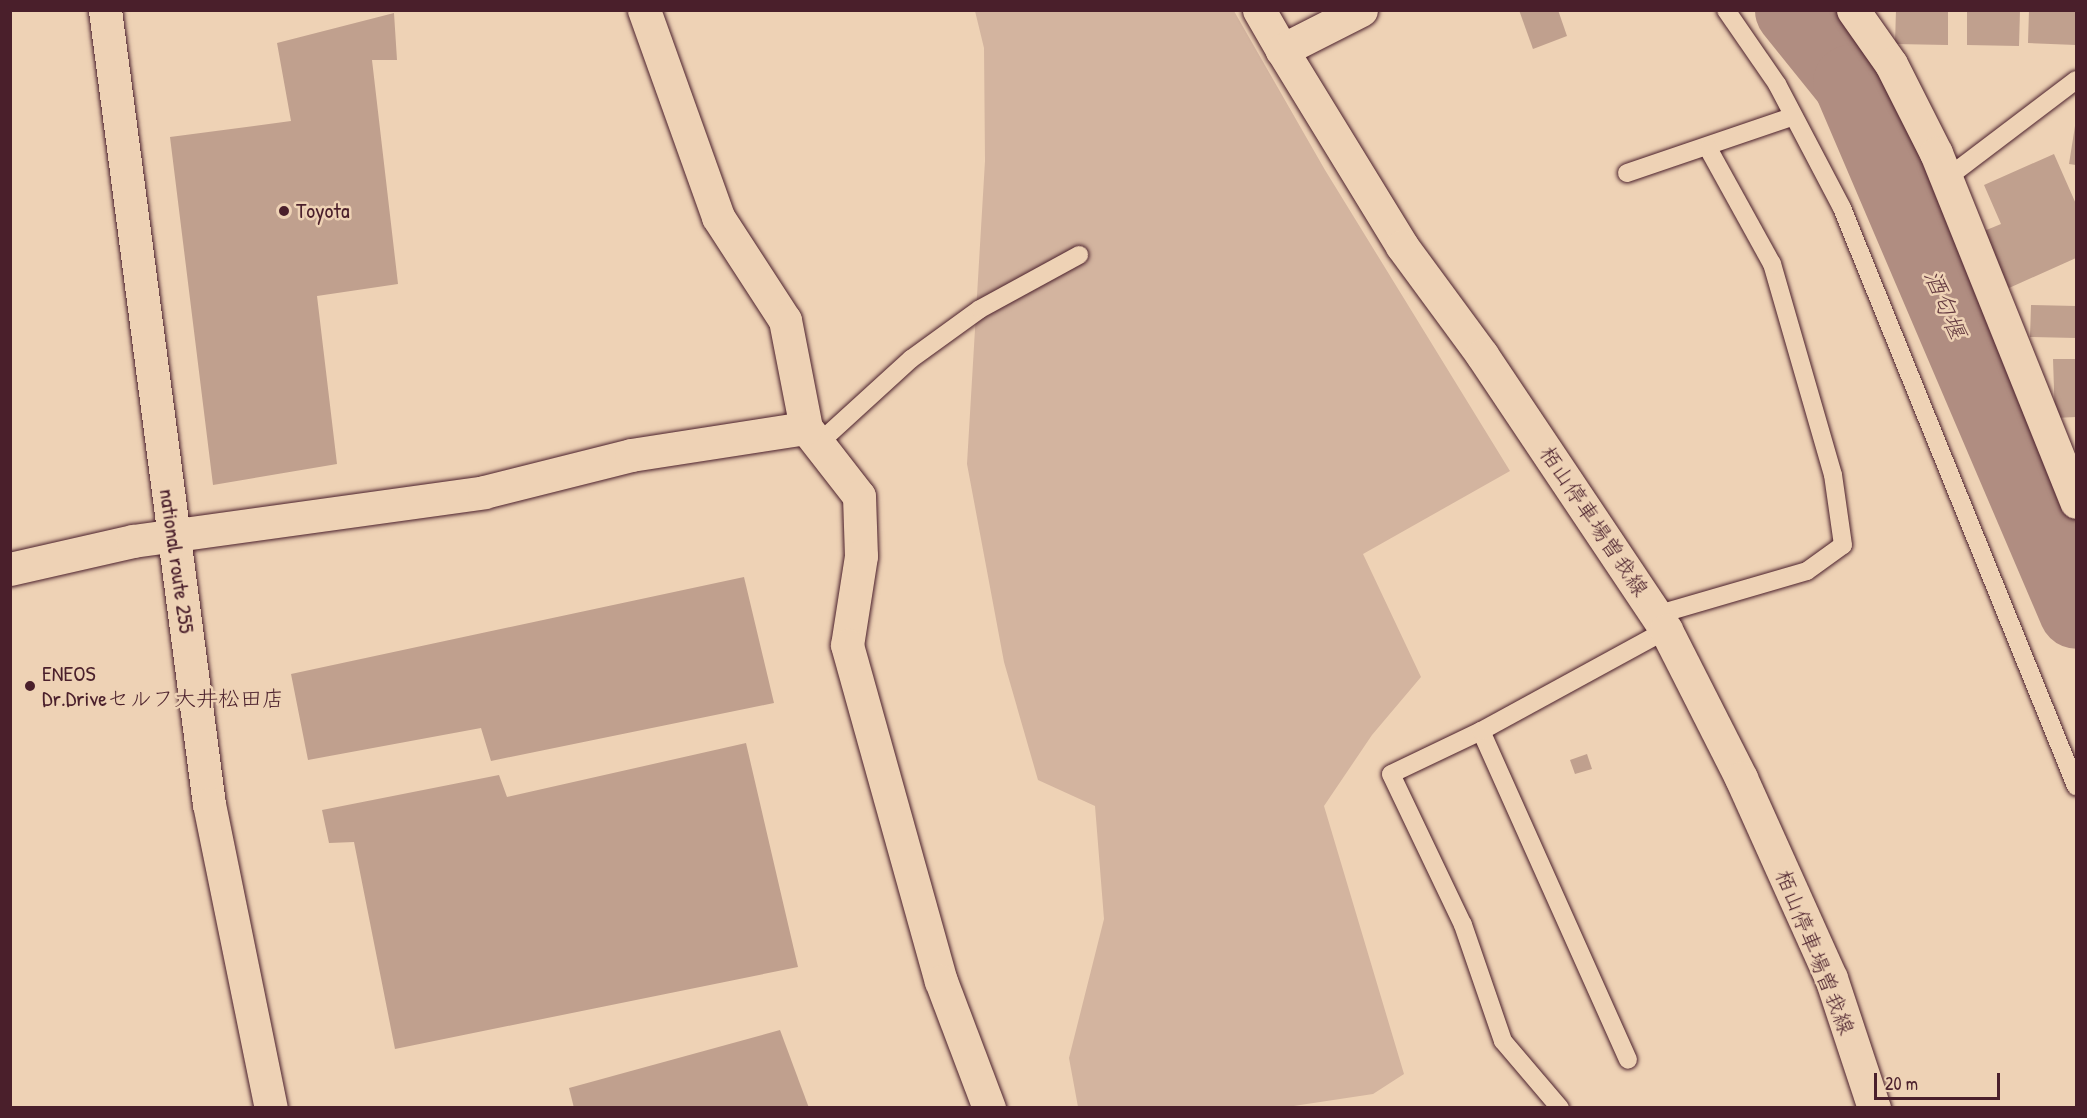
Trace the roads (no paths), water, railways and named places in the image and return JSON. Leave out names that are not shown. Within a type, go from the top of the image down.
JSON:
[{"type":"main road","name":"national route 255","points":[[105,10],[210,804],[271,1107]]},
{"type":"main road","points":[[644,10],[718,217],[785,320],[813,435],[859,496],[861,556],[847,645],[941,981],[989,1107]]},
{"type":"main road","name":"栢山停車場曽我線","points":[[1259,10],[1402,246],[1482,355],[1661,622],[1736,767],[1831,978],[1874,1107]]},
{"type":"main road","points":[[1282,50],[1361,10]]},
{"type":"main road","points":[[1853,10],[1891,64],[1947,178],[2076,502]]},
{"type":"main road","points":[[10,570],[173,535],[484,492],[630,455],[813,435]]},
{"type":"lane","points":[[1726,10],[1777,84],[1842,208],[2076,786]]},
{"type":"lane","points":[[1947,178],[2076,80]]},
{"type":"lane","points":[[1627,173],[1708,148],[1794,116]]},
{"type":"lane","points":[[1560,1107],[1503,1041],[1482,987],[1463,925],[1391,774],[1480,731],[1661,622],[1807,571],[1843,545],[1833,475],[1772,264],[1708,148]]},
{"type":"lane","points":[[813,435],[971,315],[1079,255]]},
{"type":"lane","points":[[1480,731],[1628,1060]]},
{"type":"waterway","name":"酒匂堰","points":[[1792,10],[1850,82],[2076,611]]},
{"type":"place","name":"Toyota","points":[[284,211]]},
{"type":"place","name":"ENEOS Dr.Driveセルフ大井松田店","points":[[30,686]]}]
